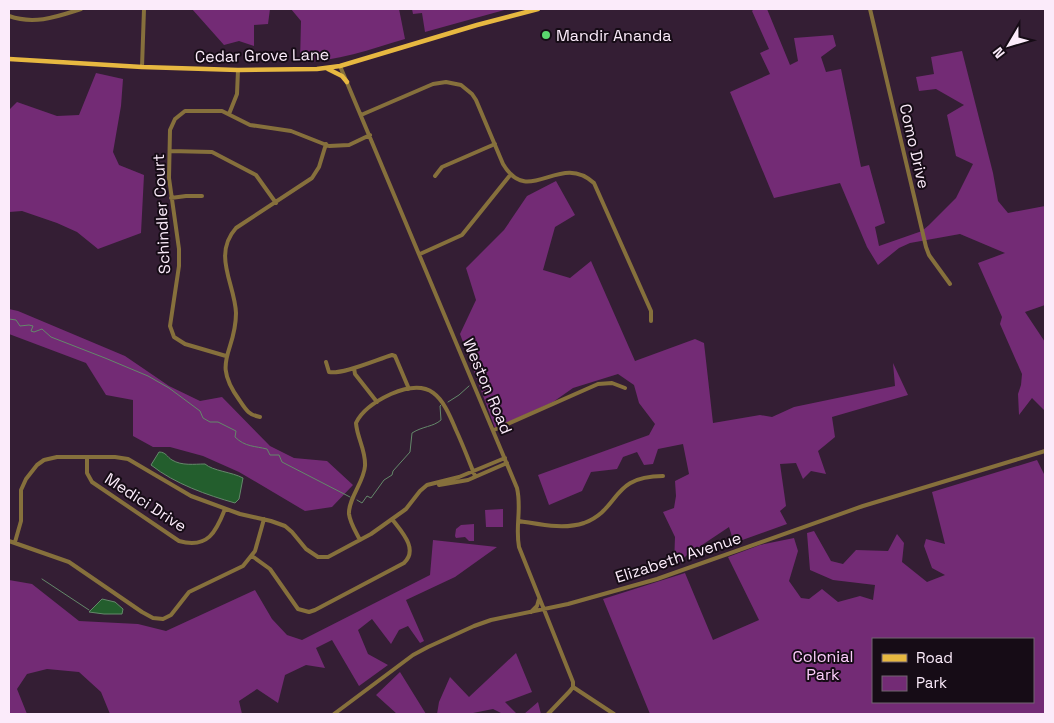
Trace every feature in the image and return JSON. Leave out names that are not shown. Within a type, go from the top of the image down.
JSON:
[{"type":"main road","name":"Cedar Grove Lane","points":[[9,59],[142,67],[238,70],[325,68],[340,66],[538,9]]},
{"type":"main road","points":[[325,68],[337,72],[347,82]]},
{"type":"street","points":[[9,16],[37,21],[67,11],[81,9]]},
{"type":"street","points":[[142,67],[144,9]]},
{"type":"street","name":"Como Drive","points":[[870,9],[926,247],[929,255],[950,284]]},
{"type":"street","name":"Weston Road","points":[[340,66],[507,463],[518,494],[520,506],[519,546],[570,674],[573,687]]},
{"type":"street","points":[[229,114],[237,94],[238,70]]},
{"type":"street","points":[[361,115],[433,84],[452,82],[461,85],[472,94],[503,164],[516,179],[532,182],[566,172],[574,172],[581,174],[594,183],[651,311],[651,321]]},
{"type":"street","name":"Schindler Court","points":[[226,356],[184,344],[174,337],[170,326],[179,266],[179,249],[169,178],[170,130],[179,114],[185,111],[217,110],[250,125],[291,131],[326,144],[342,146],[370,135]]},
{"type":"street","points":[[260,417],[250,415],[230,386],[225,369],[226,356],[235,329],[236,311],[226,270],[225,255],[230,236],[236,228],[312,178],[319,167],[326,144]]},
{"type":"street","points":[[435,176],[442,167],[495,144]]},
{"type":"street","points":[[170,151],[212,152],[256,175],[276,203]]},
{"type":"street","points":[[420,254],[462,235],[511,174]]},
{"type":"street","points":[[171,198],[202,196]]},
{"type":"street","points":[[326,362],[328,372],[333,373],[392,355],[395,356],[409,388]]},
{"type":"street","points":[[354,368],[355,374],[377,402]]},
{"type":"street","points":[[494,430],[598,384],[612,383],[625,388]]},
{"type":"street","points":[[360,540],[349,515],[351,503],[362,477],[365,464],[365,454],[356,423],[361,414],[377,402],[409,388],[426,390],[437,395],[444,403],[476,476]]},
{"type":"street","name":"Elizabeth Avenue","points":[[334,714],[405,660],[428,647],[484,622],[544,610],[657,579],[863,506],[1045,450]]},
{"type":"street","points":[[15,542],[21,521],[21,490],[31,471],[44,460],[57,456],[128,459],[180,490],[225,509],[285,526],[306,549],[318,557],[328,557],[360,540],[406,509],[420,491],[427,486],[459,477],[505,458]]},
{"type":"street","name":"Medici Drive","points":[[87,457],[87,472],[92,482],[179,541],[189,544],[208,538],[219,526],[225,509]]},
{"type":"street","points":[[427,486],[460,482],[507,463]]},
{"type":"street","points":[[519,521],[566,526],[585,522],[602,512],[630,482],[645,477],[663,476]]},
{"type":"street","points":[[9,541],[69,562],[142,612],[153,618],[163,619],[171,615],[189,592],[244,566],[258,544],[264,519]]},
{"type":"street","points":[[252,556],[270,569],[298,609],[309,612],[404,563],[408,559],[410,553],[409,545],[392,519]]},
{"type":"street","points":[[530,612],[537,606],[539,597]]},
{"type":"street","points":[[548,714],[573,687],[614,714]]},
{"type":"green space","points":[[192,9],[270,9],[268,24],[254,25],[254,46],[239,41],[224,45]]},
{"type":"green space","points":[[291,9],[399,9],[405,39],[327,60],[300,62],[301,21]]},
{"type":"green space","points":[[412,9],[508,9],[425,32],[422,13],[413,14]]},
{"type":"green space","points":[[754,9],[767,9],[790,65],[798,61],[794,38],[833,35],[836,46],[821,57],[826,72],[841,69],[861,167],[869,165],[885,223],[875,227],[879,246],[922,231],[929,225],[956,198],[973,164],[956,156],[947,115],[964,105],[936,89],[919,91],[916,77],[934,74],[931,57],[962,51],[993,173],[998,201],[1008,213],[1045,206],[1045,305],[1025,312],[1045,342],[1045,411],[1032,398],[1019,415],[1018,394],[1022,374],[1000,324],[1002,317],[978,263],[1005,253],[960,234],[910,243],[899,248],[878,265],[867,247],[840,183],[774,198],[730,92],[770,74],[760,53],[769,49],[752,11]]},
{"type":"green space","points":[[96,73],[123,79],[121,106],[113,152],[119,165],[144,175],[141,233],[98,249],[77,232],[57,223],[22,211],[9,212],[9,110],[17,102],[57,116],[79,115]]},
{"type":"green space","points":[[556,181],[575,215],[555,227],[543,270],[570,278],[591,261],[635,361],[695,339],[704,343],[713,423],[760,415],[772,417],[794,407],[895,386],[893,363],[908,395],[832,417],[835,437],[818,451],[826,474],[811,471],[803,479],[796,463],[780,464],[786,506],[780,511],[787,524],[734,543],[729,527],[674,565],[675,537],[663,512],[674,508],[676,496],[675,481],[689,474],[683,444],[658,449],[653,464],[644,465],[637,452],[623,457],[617,469],[591,472],[582,491],[549,505],[538,475],[649,435],[655,424],[639,403],[634,385],[618,374],[573,388],[553,402],[495,428],[460,334],[476,300],[466,268],[504,230],[527,196]]},
{"type":"green space","points":[[9,309],[18,311],[125,356],[169,386],[200,401],[222,397],[270,446],[294,458],[327,461],[353,485],[332,507],[305,511],[239,472],[203,456],[170,447],[153,447],[133,436],[133,400],[106,395],[86,363],[9,334]]},
{"type":"green space","name":"Colonial Park","points":[[1037,460],[1045,476],[1045,714],[650,714],[603,599],[685,573],[713,640],[759,620],[728,557],[760,545],[794,538],[798,551],[789,581],[801,598],[809,599],[822,589],[838,602],[860,596],[873,600],[875,585],[833,580],[810,570],[807,533],[814,531],[831,561],[843,564],[856,550],[888,551],[897,534],[904,543],[902,562],[927,582],[945,575],[932,568],[924,546],[926,539],[945,544],[932,492]]},
{"type":"green space","points":[[503,509],[503,527],[486,527],[485,510]]},
{"type":"green space","points":[[474,524],[474,541],[469,541],[465,537],[456,538],[456,529],[461,525]]},
{"type":"green space","points":[[433,540],[497,547],[455,577],[406,600],[424,641],[420,643],[408,626],[399,630],[391,644],[372,619],[358,630],[368,654],[388,665],[359,686],[332,640],[316,648],[325,668],[306,665],[285,675],[278,703],[257,689],[239,701],[242,714],[110,714],[101,692],[79,672],[47,669],[27,674],[17,689],[27,714],[9,714],[9,580],[32,584],[79,621],[138,624],[166,631],[255,590],[272,619],[287,635],[302,640],[430,575]]},
{"type":"green space","points":[[516,653],[532,692],[505,702],[517,714],[503,714],[493,709],[468,714],[437,714],[439,702],[450,677],[469,697]]},
{"type":"green space","points":[[400,672],[426,714],[397,714],[376,695]]},
{"type":"green space","points":[[538,702],[541,714],[524,714]]},
{"type":"shaded area","points":[[159,452],[180,463],[205,464],[243,478],[239,499],[235,503],[224,500],[170,478],[151,465]]},
{"type":"shaded area","points":[[102,599],[115,602],[123,609],[122,614],[89,612]]},
{"type":"waterway","points":[[9,319],[16,320],[20,326],[33,326],[31,331],[34,332],[42,329],[51,337],[148,376],[169,388],[200,411],[203,418],[210,422],[218,422],[236,431],[235,437],[243,443],[267,449],[270,455],[279,455],[282,462],[350,497]]},
{"type":"waterway","points":[[448,402],[469,386]]},
{"type":"waterway","points":[[357,500],[362,503],[367,496],[371,498],[384,480],[392,475],[393,471],[410,452],[412,433],[441,420],[441,405]]},
{"type":"waterway","points":[[42,579],[89,610]]},
{"type":"place","name":"Mandir Ananda","points":[[546,35]]}]
